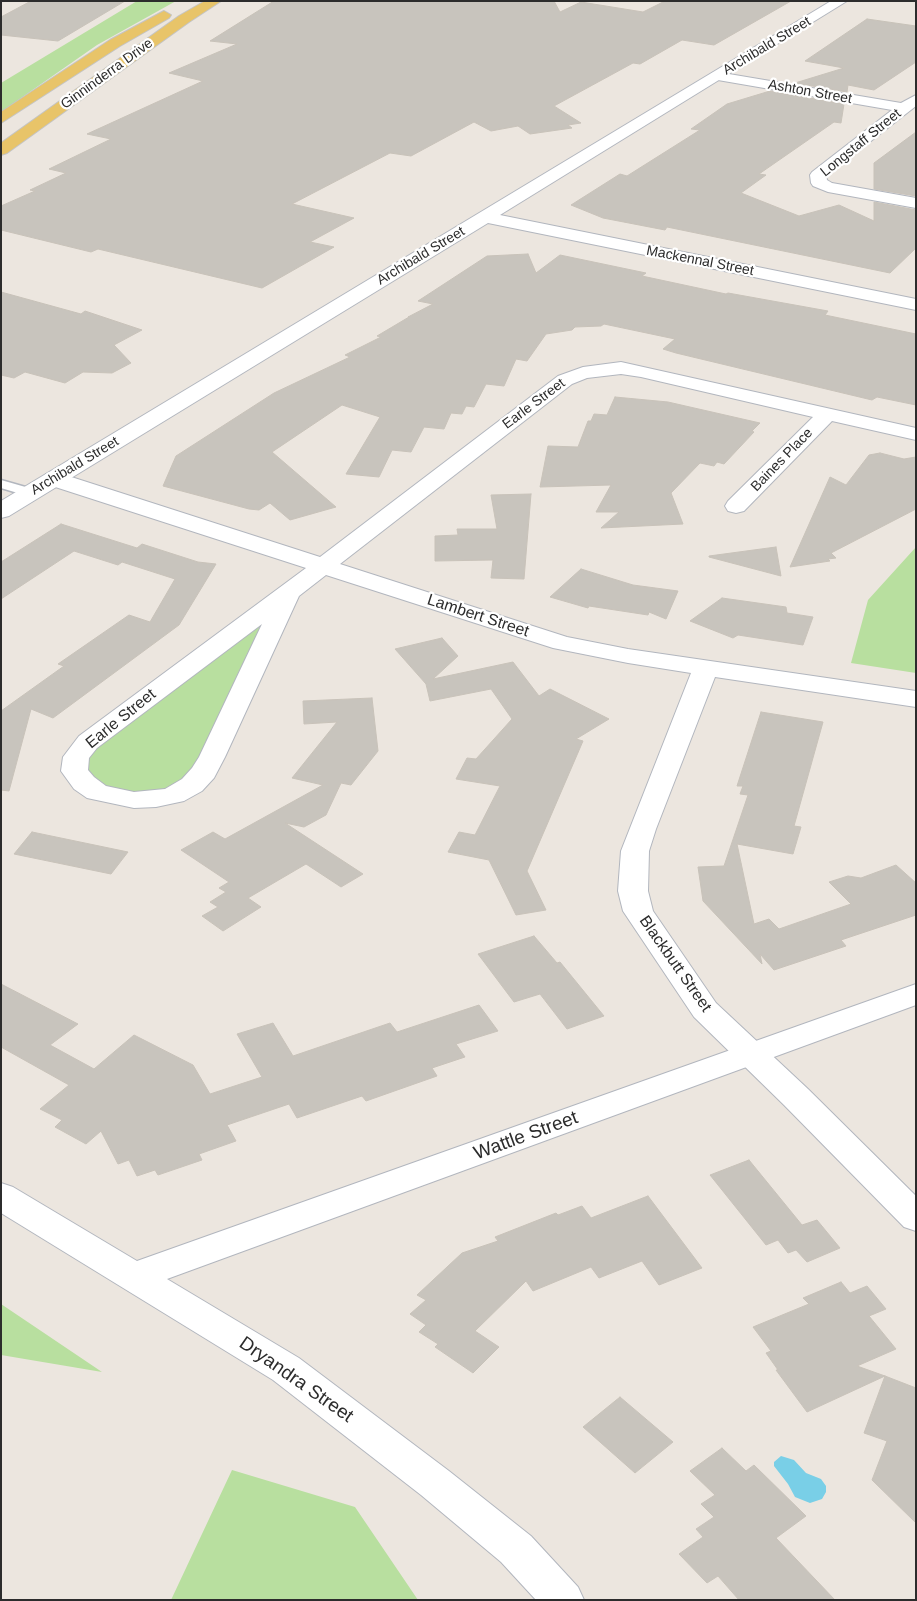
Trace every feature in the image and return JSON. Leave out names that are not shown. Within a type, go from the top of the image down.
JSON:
[{"type":"main road","name":"Ginninderra Drive","points":[[1,119],[115,43],[188,1]]},
{"type":"main road","name":"Ginninderra Drive","points":[[1,150],[161,35],[215,1]]},
{"type":"main road","points":[[161,35],[229,1]]},
{"type":"street","name":"Archibald Street","points":[[1,511],[840,1]]},
{"type":"street","name":"Ashton Street","points":[[717,76],[910,103]]},
{"type":"street","name":"Longstaff Street","points":[[910,103],[818,175],[820,183],[828,187],[916,203]]},
{"type":"street","name":"Mackennal Street","points":[[485,217],[916,305]]},
{"type":"street","name":"Earle Street","points":[[289,592],[212,757],[204,772],[192,785],[174,795],[156,799],[134,800],[97,792],[84,783],[74,771],[76,756],[88,742],[289,592],[564,380],[583,373],[620,368],[641,371],[916,434]]},
{"type":"street","name":"Baines Place","points":[[736,506],[827,414]]},
{"type":"street","name":"Lambert Street","points":[[54,479],[562,643],[628,656],[916,699]]},
{"type":"street","name":"Blackbutt Street","points":[[706,668],[642,830],[636,851],[633,891],[638,911],[705,1010],[752,1054],[916,1218]]},
{"type":"street","name":"Wattle Street","points":[[136,1276],[916,994]]},
{"type":"street","name":"Dryandra Street","points":[[1,1196],[136,1276],[286,1369],[435,1483],[516,1549],[563,1600]]},
{"type":"lane","points":[[1,484],[31,493]]},
{"type":"green space","points":[[137,1],[176,1],[97,45],[1,112],[1,83]]},
{"type":"green space","points":[[916,547],[916,673],[851,663],[868,600]]},
{"type":"green space","points":[[289,592],[212,757],[174,795],[97,792],[76,757]]},
{"type":"green space","points":[[1,1304],[102,1372],[1,1355]]},
{"type":"green space","points":[[232,1470],[355,1507],[418,1600],[171,1600]]},
{"type":"water","points":[[781,1456],[794,1460],[806,1473],[821,1479],[826,1486],[826,1492],[822,1499],[810,1503],[795,1497],[774,1466],[774,1462]]},
{"type":"building","points":[[31,1],[125,1],[58,41],[1,35],[1,17]]},
{"type":"building","points":[[274,1],[554,1],[560,12],[581,2],[643,12],[665,1],[791,1],[714,45],[682,40],[640,64],[633,63],[554,106],[581,123],[568,125],[572,128],[530,134],[518,126],[491,131],[474,122],[411,156],[390,153],[292,204],[354,218],[310,242],[334,247],[262,288],[98,249],[91,252],[1,230],[1,206],[35,191],[30,190],[66,173],[49,169],[111,139],[87,134],[203,81],[169,73],[237,44],[210,41]]},
{"type":"building","points":[[867,19],[916,26],[916,62],[874,90],[848,85],[847,92],[795,83],[844,68],[805,61]]},
{"type":"building","points":[[770,91],[844,104],[841,123],[834,122],[759,174],[766,175],[741,193],[799,216],[839,205],[874,221],[874,202],[916,210],[916,248],[890,273],[667,227],[665,230],[603,218],[571,205],[620,174],[627,176],[700,130],[691,129],[727,104]]},
{"type":"building","points":[[916,132],[916,196],[874,189],[874,163]]},
{"type":"building","points":[[528,254],[536,273],[560,255],[646,273],[642,276],[726,294],[828,311],[825,315],[916,334],[916,405],[877,397],[872,400],[663,349],[675,339],[604,324],[601,326],[575,327],[572,330],[546,334],[527,361],[516,359],[504,386],[486,384],[474,407],[466,406],[462,414],[451,413],[444,429],[424,427],[411,452],[392,450],[379,477],[346,474],[380,417],[342,405],[272,452],[336,507],[290,520],[270,503],[259,510],[249,509],[163,486],[176,456],[274,393],[350,357],[345,355],[381,337],[377,336],[433,304],[418,301],[487,256]]},
{"type":"building","points":[[1,292],[81,314],[85,311],[142,330],[114,345],[131,363],[112,373],[83,372],[65,383],[25,372],[14,378],[1,375]]},
{"type":"building","points":[[615,397],[668,402],[760,423],[724,464],[717,462],[714,466],[700,463],[671,493],[683,524],[601,528],[619,512],[596,512],[611,485],[540,487],[548,446],[578,447],[588,421],[591,421],[594,414],[607,415]]},
{"type":"building","points":[[880,453],[904,459],[916,457],[916,509],[831,553],[836,558],[828,559],[830,561],[790,567],[830,477],[846,485],[869,455]]},
{"type":"building","points":[[531,494],[524,579],[491,578],[493,560],[435,561],[435,536],[458,535],[457,529],[497,529],[491,495]]},
{"type":"building","points":[[61,524],[137,548],[142,544],[198,562],[216,564],[179,625],[53,718],[31,709],[9,791],[1,790],[1,711],[64,666],[58,664],[129,615],[150,622],[175,579],[122,562],[118,565],[74,551],[1,599],[1,562]]},
{"type":"building","points":[[776,547],[781,576],[709,557],[709,556]]},
{"type":"building","points":[[581,569],[633,585],[678,591],[666,619],[649,612],[648,615],[589,606],[588,608],[550,597]]},
{"type":"building","points":[[722,598],[786,607],[787,613],[813,617],[803,645],[738,635],[733,638],[690,621]]},
{"type":"building","points":[[442,638],[458,656],[433,679],[513,662],[539,696],[550,689],[609,719],[576,739],[583,741],[527,871],[546,910],[516,915],[489,860],[448,852],[459,832],[475,835],[500,786],[456,779],[467,758],[476,759],[512,719],[491,689],[430,701],[426,684],[395,649]]},
{"type":"building","points":[[372,698],[378,751],[351,785],[341,783],[326,815],[304,827],[285,823],[363,874],[341,887],[306,864],[248,898],[261,907],[223,931],[202,916],[218,907],[210,902],[226,892],[219,888],[229,882],[181,850],[213,832],[225,839],[323,785],[292,778],[337,722],[304,724],[303,701]]},
{"type":"building","points":[[761,712],[823,722],[794,826],[801,827],[793,854],[737,844],[754,924],[769,919],[779,929],[851,904],[829,882],[848,876],[861,878],[896,865],[916,883],[916,915],[841,940],[846,946],[774,970],[760,954],[762,964],[703,901],[698,867],[724,866],[748,795],[740,794],[743,786],[737,786]]},
{"type":"building","points":[[32,832],[128,852],[111,874],[14,854]]},
{"type":"building","points":[[534,936],[557,963],[560,962],[604,1016],[567,1029],[540,994],[514,1002],[478,954]]},
{"type":"building","points":[[1,984],[78,1024],[50,1045],[94,1069],[134,1035],[193,1065],[210,1094],[262,1077],[237,1034],[273,1023],[293,1056],[390,1023],[397,1032],[479,1005],[498,1031],[456,1044],[465,1057],[432,1068],[437,1076],[366,1101],[362,1096],[297,1118],[289,1104],[227,1125],[236,1141],[199,1154],[202,1160],[158,1175],[155,1170],[137,1176],[129,1160],[118,1164],[101,1131],[86,1144],[55,1127],[62,1120],[40,1109],[69,1085],[1,1047]]},
{"type":"building","points":[[749,1160],[802,1225],[817,1220],[840,1248],[807,1262],[796,1250],[788,1253],[778,1240],[766,1245],[710,1175]]},
{"type":"building","points":[[648,1196],[702,1268],[659,1285],[642,1261],[599,1278],[591,1267],[533,1291],[526,1281],[475,1331],[499,1347],[473,1373],[435,1347],[438,1344],[419,1332],[426,1325],[410,1314],[426,1300],[417,1295],[462,1253],[498,1241],[495,1237],[556,1213],[558,1215],[582,1206],[591,1218]]},
{"type":"building","points":[[841,1282],[850,1293],[867,1286],[886,1309],[869,1316],[896,1349],[857,1366],[885,1376],[807,1412],[776,1370],[778,1370],[766,1353],[771,1351],[753,1327],[809,1304],[803,1298]]},
{"type":"building","points":[[885,1376],[916,1388],[916,1523],[872,1480],[887,1441],[864,1433]]},
{"type":"building","points":[[620,1397],[673,1442],[635,1473],[583,1427]]},
{"type":"building","points":[[722,1448],[746,1471],[754,1465],[806,1516],[776,1538],[835,1600],[739,1600],[718,1576],[707,1583],[679,1554],[703,1537],[696,1529],[714,1517],[701,1504],[715,1495],[690,1471]]}]
